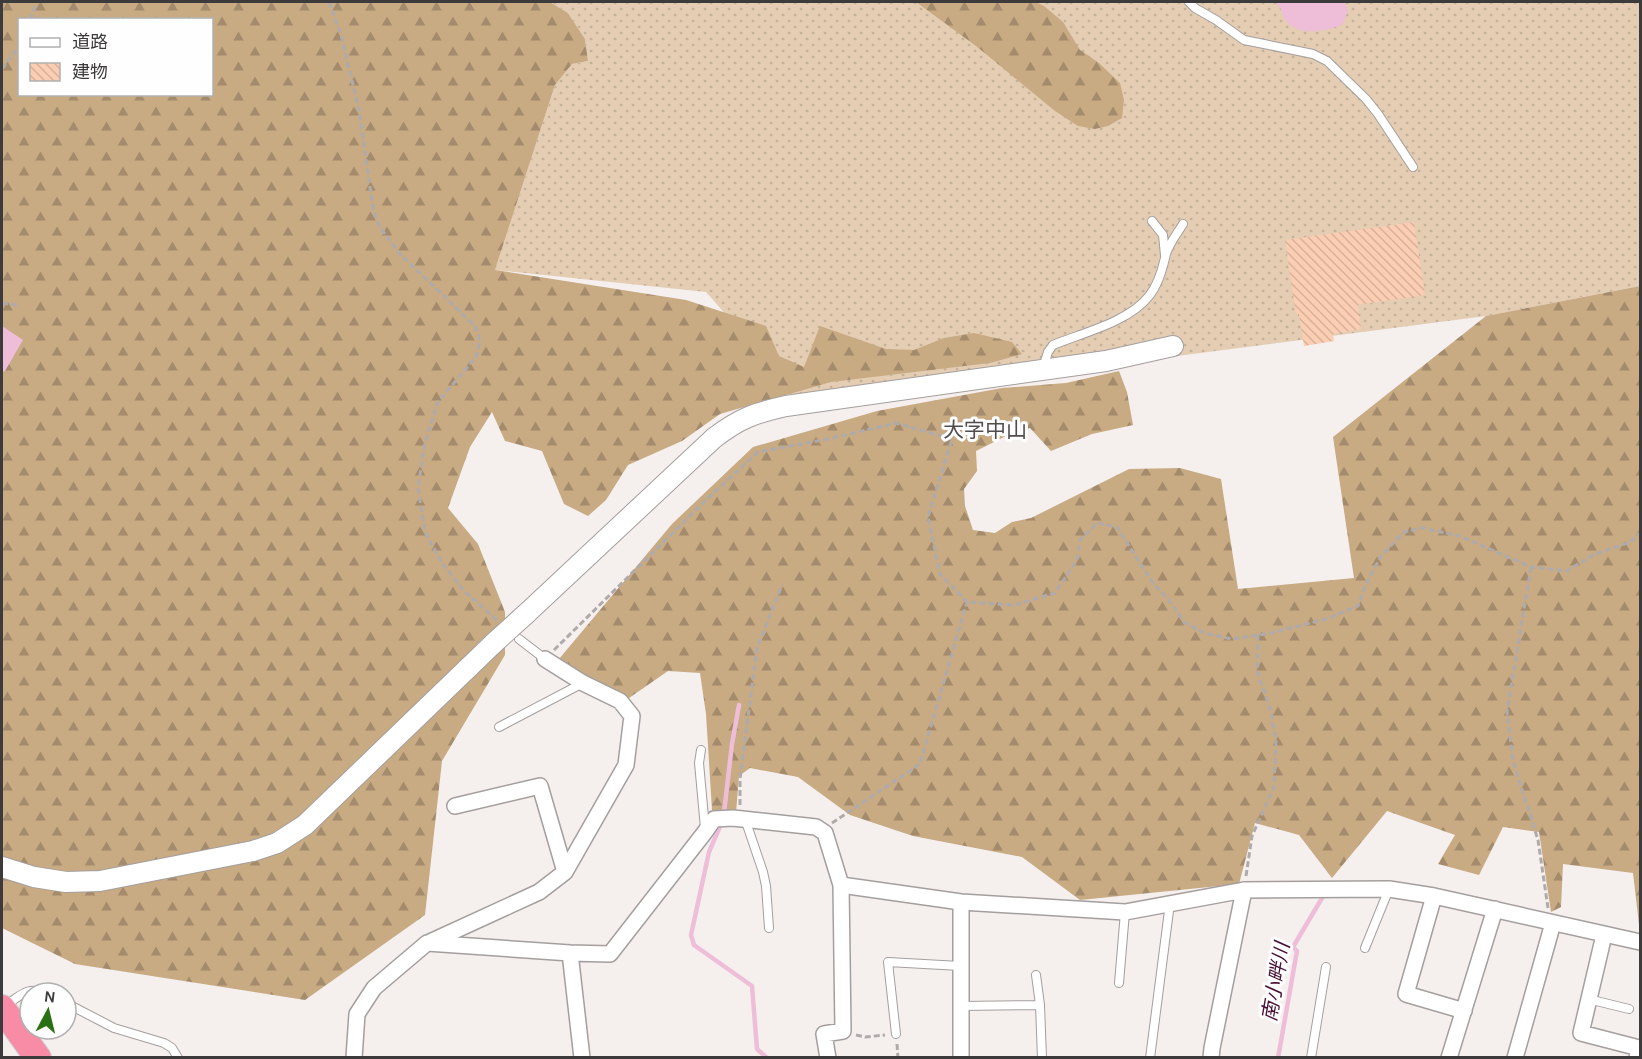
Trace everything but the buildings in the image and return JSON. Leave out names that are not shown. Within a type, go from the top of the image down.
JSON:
[{"type":"highway","points":[[2,1008],[38,1058]]},
{"type":"street","points":[[2,867],[34,877],[66,882],[100,881],[253,851],[277,843],[305,825],[495,642],[707,444],[732,424],[758,412],[786,406],[1106,361],[1173,346]]},
{"type":"street","points":[[354,1058],[357,1014],[374,988],[428,943],[539,892],[565,872],[626,765],[632,716],[620,701],[583,683],[545,659]]},
{"type":"street","points":[[455,806],[540,786],[565,872]]},
{"type":"street","points":[[428,943],[610,954],[714,819],[742,819],[816,827],[825,833],[841,885],[843,1030],[824,1034],[828,1058]]},
{"type":"street","points":[[841,885],[962,902],[1125,912],[1244,890],[1389,889],[1434,896],[1641,942]]},
{"type":"street","points":[[1211,1058],[1244,890]]},
{"type":"street","points":[[1434,896],[1406,994],[1464,1011]]},
{"type":"street","points":[[961,1058],[962,902]]},
{"type":"street","points":[[1449,1058],[1495,909]]},
{"type":"street","points":[[1515,1058],[1551,922]]},
{"type":"street","points":[[1604,935],[1581,1034],[1639,1048],[1637,1058]]},
{"type":"street","points":[[570,953],[582,1058]]},
{"type":"lane","points":[[1189,2],[1244,40],[1321,57],[1366,99],[1413,167]]},
{"type":"lane","points":[[1043,370],[1048,352],[1053,345],[1131,313],[1148,297],[1157,282],[1165,256],[1163,235],[1152,221]]},
{"type":"lane","points":[[1165,256],[1183,224]]},
{"type":"lane","points":[[519,639],[545,659]]},
{"type":"lane","points":[[499,727],[583,683]]},
{"type":"lane","points":[[701,750],[699,763],[705,832]]},
{"type":"lane","points":[[742,819],[764,872],[769,928]]},
{"type":"lane","points":[[1365,948],[1389,889]]},
{"type":"lane","points":[[1150,1058],[1170,903]]},
{"type":"lane","points":[[1119,983],[1125,912]]},
{"type":"lane","points":[[896,1034],[888,962],[960,966]]},
{"type":"lane","points":[[1311,1058],[1326,967]]},
{"type":"lane","points":[[1036,975],[1040,1005],[1042,1058]]},
{"type":"lane","points":[[2,1008],[18,997]]},
{"type":"lane","points":[[1588,999],[1629,1009]]},
{"type":"lane","points":[[961,1006],[1040,1005]]},
{"type":"lane","points":[[78,1009],[114,1028],[164,1043],[172,1048],[178,1058]]},
{"type":"path","points":[[31,18],[37,2]]},
{"type":"path","points":[[329,2],[359,110],[373,208],[379,226],[400,254],[475,326],[479,335],[476,357],[438,402],[425,442],[418,488],[425,532],[442,563],[464,591],[519,639]]},
{"type":"path","points":[[2,69],[18,48]]},
{"type":"path","points":[[2,303],[17,305]]},
{"type":"path","points":[[545,659],[758,452],[896,423],[952,439],[928,517],[940,574],[967,602],[1014,605],[1055,593],[1077,560],[1080,540],[1097,523],[1117,528],[1153,583],[1185,622],[1204,633],[1232,639],[1326,619],[1358,606],[1366,584],[1381,556],[1404,532],[1422,528],[1460,536],[1531,567],[1567,572],[1593,555],[1630,542],[1641,533]]},
{"type":"path","points":[[1531,567],[1507,712],[1514,761],[1538,840],[1551,922]]},
{"type":"path","points":[[742,819],[741,768],[757,648],[782,585]]},
{"type":"path","points":[[820,830],[920,764],[967,602]]},
{"type":"path","points":[[1244,890],[1252,836],[1274,787],[1276,740],[1270,708],[1257,671],[1258,634]]},
{"type":"path","points":[[843,1030],[865,1037],[896,1034],[898,1058]]},
{"type":"shaded area","points":[[550,2],[1640,2],[1640,286],[1486,316],[1007,378],[800,408],[766,360],[706,292],[495,270],[555,85],[572,64],[588,61],[585,39],[568,13]]},
{"type":"shaded area","points":[[1276,2],[1345,2],[1348,11],[1342,25],[1321,31],[1306,31],[1292,27]]},
{"type":"shaded area","points":[[2,326],[23,340],[5,371],[2,372]]},
{"type":"green space","points":[[2,2],[550,2],[568,13],[585,39],[588,61],[572,64],[555,85],[495,270],[686,300],[766,326],[779,356],[804,367],[820,326],[886,349],[914,350],[944,338],[974,333],[1012,342],[1022,354],[990,363],[831,382],[720,414],[682,441],[628,465],[606,500],[588,516],[564,504],[542,451],[505,441],[492,412],[470,447],[448,508],[478,544],[505,612],[505,655],[442,761],[425,915],[305,1000],[75,964],[2,928]]},
{"type":"green space","points":[[916,2],[1036,2],[1044,6],[1063,22],[1080,50],[1099,63],[1120,83],[1124,100],[1122,118],[1108,126],[1095,129],[1078,126],[1055,111],[976,46]]},
{"type":"green space","points":[[1640,286],[1640,933],[1633,873],[1563,864],[1561,907],[1551,912],[1539,832],[1503,827],[1479,875],[1438,864],[1455,835],[1387,811],[1332,878],[1299,835],[1255,823],[1239,884],[1080,900],[1022,857],[913,836],[850,815],[798,777],[750,768],[739,776],[736,813],[712,810],[706,714],[700,673],[668,671],[629,698],[562,667],[559,659],[672,524],[753,447],[877,411],[1002,388],[1066,383],[1119,371],[1127,392],[1133,425],[1092,434],[1051,451],[1030,428],[1012,433],[976,451],[977,471],[964,489],[965,506],[973,530],[995,533],[1012,522],[1031,518],[1129,469],[1180,468],[1221,479],[1238,589],[1354,578],[1333,437],[1486,316]]},
{"type":"waterway","points":[[724,813],[739,705]]},
{"type":"waterway","points":[[721,824],[709,852],[691,935],[694,945],[752,986],[757,1049],[767,1058]]},
{"type":"waterway","name":"南小畔川","points":[[1278,1058],[1297,951],[1293,947],[1325,893]]},
{"type":"district","name":"大字中山","points":[[985,430]]}]
